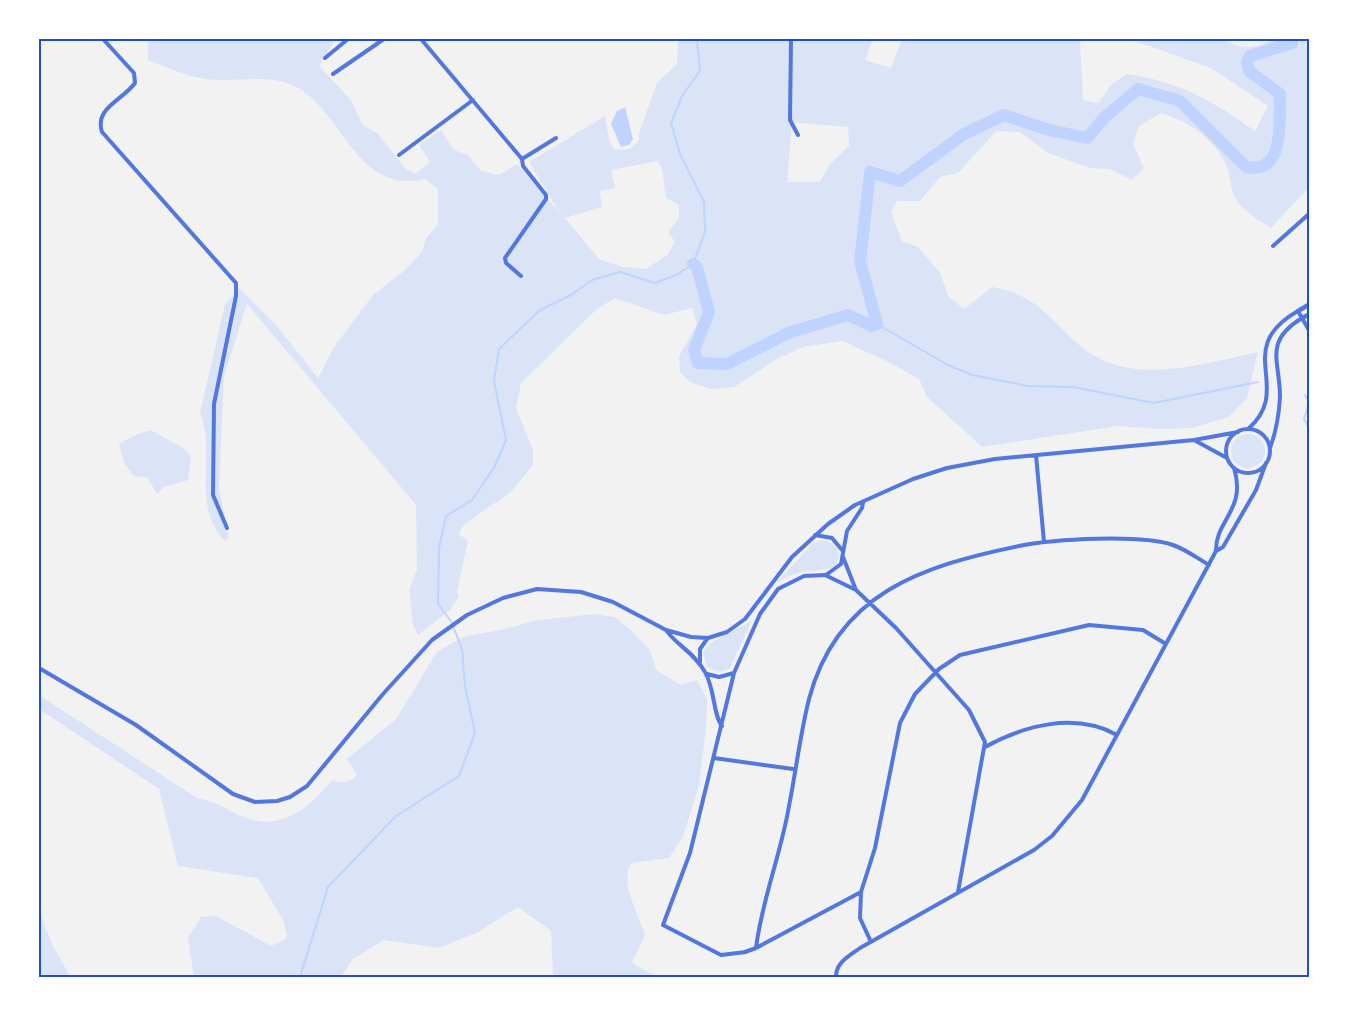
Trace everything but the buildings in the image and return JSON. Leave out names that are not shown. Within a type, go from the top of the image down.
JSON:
[{"type":"street","points":[[103,39],[134,74],[135,83],[102,113],[99,122],[102,132],[236,283],[236,296],[214,404],[213,495],[227,528]]},
{"type":"street","points":[[325,58],[348,39]]},
{"type":"street","points":[[333,74],[384,39]]},
{"type":"street","points":[[421,39],[522,159],[523,166],[546,195],[546,199],[505,258],[506,263],[521,276]]},
{"type":"street","points":[[791,39],[790,120],[798,135]]},
{"type":"street","points":[[399,155],[473,100]]},
{"type":"street","points":[[522,159],[556,138]]},
{"type":"street","points":[[1273,246],[1310,213]]},
{"type":"street","points":[[39,668],[136,725],[233,794],[255,802],[270,802],[290,797],[307,786],[383,693],[432,640],[486,605],[526,591],[559,589],[602,598],[666,630],[691,637],[708,638],[727,632],[745,619],[782,569],[814,535],[841,514],[896,486],[947,468],[979,461],[1194,440],[1248,429],[1260,416],[1267,399],[1264,354],[1270,333],[1282,320],[1310,304]]},
{"type":"street","points":[[1298,311],[1310,332]]},
{"type":"street","points":[[1216,551],[1223,547],[1256,490],[1266,463],[1279,409],[1275,355],[1279,339],[1285,329],[1310,314]]},
{"type":"street","points":[[1270,333],[1279,339]]},
{"type":"street","points":[[1248,429],[1262,435],[1270,448]]},
{"type":"street","points":[[1228,459],[1228,444],[1238,432]]},
{"type":"street","points":[[836,978],[836,972],[843,960],[1034,850],[1052,836],[1092,785],[1209,565],[1216,551],[1215,542],[1236,501],[1238,482],[1234,468],[1228,459],[1194,440]]},
{"type":"street","points":[[1036,455],[1044,542]]},
{"type":"street","points":[[1234,468],[1249,473],[1259,470],[1266,463]]},
{"type":"street","points":[[856,590],[843,557],[843,551],[847,531],[863,503]]},
{"type":"street","points":[[814,535],[832,538],[843,551]]},
{"type":"street","points":[[756,948],[767,889],[789,807],[794,769],[810,697],[830,646],[869,602],[912,575],[967,556],[1044,542],[1145,540],[1174,545],[1209,565]]},
{"type":"street","points":[[843,557],[836,570],[825,575],[797,578],[772,595],[749,635],[734,673],[690,853],[663,925],[721,955],[756,948],[861,892]]},
{"type":"street","points":[[825,575],[856,590],[869,602],[969,710],[985,742],[958,894]]},
{"type":"street","points":[[871,942],[860,918],[861,892],[875,848],[900,723],[915,694],[960,654],[1089,626],[1143,630],[1166,644]]},
{"type":"street","points":[[666,630],[706,673],[714,694],[717,720],[722,727]]},
{"type":"street","points":[[701,665],[700,649],[708,638]]},
{"type":"street","points":[[706,673],[723,677],[734,673]]},
{"type":"street","points":[[985,747],[1007,735],[1060,723],[1101,726],[1117,735]]},
{"type":"street","points":[[714,758],[794,769]]},
{"type":"shaded area","points":[[1280,38],[1310,39],[1310,186],[1271,228],[1249,213],[1238,202],[1233,194],[1229,171],[1216,148],[1191,126],[1161,113],[1139,126],[1133,144],[1144,168],[1132,180],[1110,169],[1090,168],[1048,153],[1020,132],[996,131],[958,173],[940,177],[920,201],[897,201],[891,212],[902,241],[918,247],[940,273],[949,297],[964,309],[992,287],[1020,295],[1040,308],[1078,344],[1098,358],[1120,366],[1142,369],[1189,367],[1258,352],[1247,398],[1229,417],[1192,428],[1157,429],[1118,426],[982,447],[927,397],[919,379],[891,363],[842,341],[803,347],[777,359],[734,387],[710,389],[690,382],[680,372],[679,356],[697,324],[692,308],[664,315],[615,298],[597,309],[521,383],[516,408],[533,450],[533,465],[511,492],[463,525],[459,534],[468,541],[457,591],[459,596],[451,609],[418,635],[413,625],[409,589],[417,570],[416,505],[247,304],[224,376],[219,488],[229,538],[225,541],[215,527],[209,512],[206,496],[205,428],[200,413],[225,304],[234,294],[235,284],[277,326],[318,378],[334,347],[373,295],[405,270],[422,252],[426,239],[438,224],[438,189],[425,179],[403,181],[385,176],[370,167],[357,154],[321,107],[295,86],[270,80],[205,79],[183,74],[148,60],[148,39],[336,39],[319,66],[351,100],[362,124],[378,134],[406,169],[415,174],[430,162],[419,145],[441,130],[454,150],[468,155],[481,171],[499,175],[517,164],[560,213],[529,162],[605,116],[609,140],[614,149],[628,149],[634,145],[639,140],[639,133],[657,83],[677,64],[678,39],[873,39],[865,60],[891,68],[902,39],[1080,39],[1083,100],[1098,103],[1112,84],[1127,74],[1164,82],[1195,94],[1255,131],[1268,106],[1211,68],[1129,39],[1223,39],[1238,46],[1250,47]],"holes":[[[792,122],[848,127],[849,146],[830,164],[820,182],[787,182]],[[658,161],[662,169],[666,198],[679,205],[679,218],[668,232],[675,242],[667,255],[646,269],[623,267],[599,259],[565,218],[602,207],[600,191],[615,188],[611,170]]]},
{"type":"shaded area","points":[[150,430],[182,447],[191,456],[188,480],[164,487],[157,494],[147,477],[134,476],[124,463],[119,444]]},
{"type":"shaded area","points":[[1248,434],[1260,439],[1265,451],[1260,463],[1248,468],[1236,463],[1231,451],[1236,439]]},
{"type":"shaded area","points":[[824,540],[833,544],[838,552],[836,564],[826,569],[795,574],[776,583],[814,542]]},
{"type":"shaded area","points":[[593,614],[615,617],[650,650],[656,670],[681,685],[697,680],[707,700],[699,785],[683,837],[669,858],[631,863],[628,871],[627,880],[631,899],[645,935],[632,963],[659,978],[553,978],[551,931],[518,907],[478,932],[439,948],[384,940],[353,959],[340,978],[194,978],[188,938],[201,917],[216,916],[271,946],[287,938],[284,922],[258,878],[178,866],[159,789],[39,709],[39,695],[197,798],[212,802],[249,819],[262,822],[274,821],[296,813],[306,806],[332,780],[346,782],[357,775],[347,759],[396,719],[437,652],[463,637],[533,621]]},
{"type":"shaded area","points":[[752,620],[730,668],[720,672],[707,667],[703,653],[706,648],[717,639]]},
{"type":"shaded area","points":[[39,912],[53,946],[71,978],[39,978]]},
{"type":"water","points":[[625,107],[633,139],[629,145],[621,147],[611,124],[617,111]]},
{"type":"waterway","points":[[296,978],[300,977],[328,887],[396,816],[459,776],[475,733],[465,686],[462,649],[451,621],[438,604],[439,548],[446,516],[472,500],[495,466],[506,440],[494,381],[499,349],[540,310],[571,295],[592,280],[620,272],[655,283],[678,274],[693,264],[705,232],[704,202],[680,154],[671,123],[682,96],[700,71],[697,39]]},
{"type":"waterway","points":[[693,264],[697,267],[709,312],[694,350],[698,363],[727,364],[788,333],[848,315],[872,326],[877,324],[860,261],[870,172],[900,181],[964,134],[1004,115],[1049,130],[1087,138],[1105,117],[1138,89],[1180,101],[1246,167],[1259,167],[1268,163],[1278,143],[1280,94],[1249,71],[1247,62],[1250,56],[1292,43],[1292,39]]},
{"type":"waterway","points":[[877,324],[948,365],[972,375],[1028,386],[1073,387],[1154,403],[1258,382]]},
{"type":"waterway","points":[[1305,395],[1309,402],[1304,419],[1310,431]]}]
